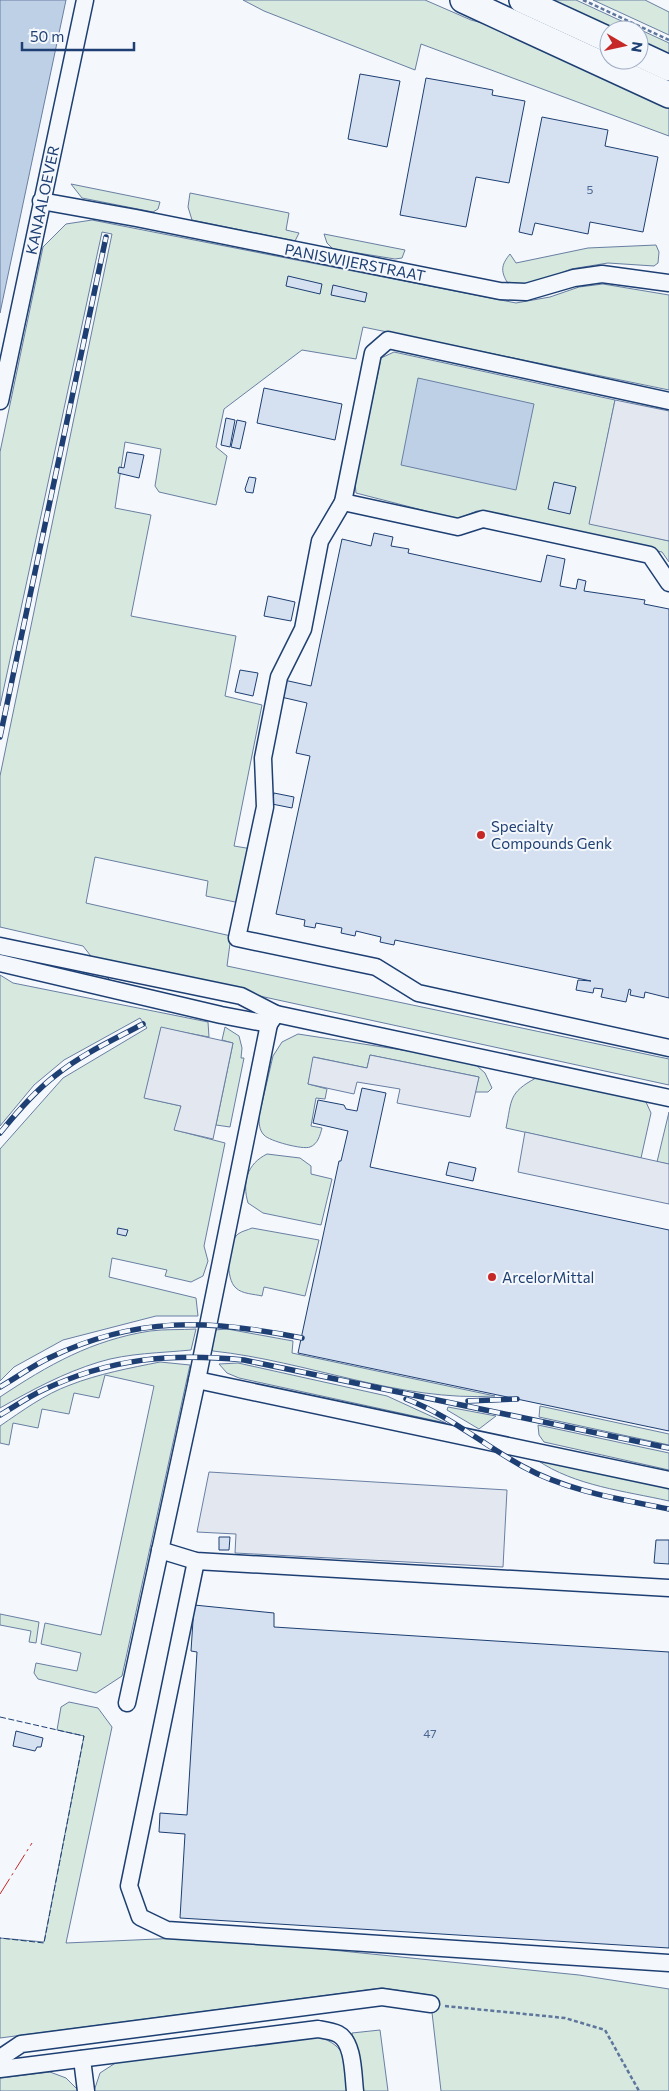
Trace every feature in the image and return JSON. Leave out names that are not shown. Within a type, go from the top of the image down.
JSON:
[{"type":"highway","points":[[463,0],[669,95]]},
{"type":"highway","points":[[522,0],[599,35]]},
{"type":"highway","points":[[649,59],[669,68]]},
{"type":"street","name":"KANAALOEVER","points":[[0,401],[85,0]]},
{"type":"street","name":"PANISWIJERSTRAAT","points":[[41,201],[500,291],[526,292],[574,278],[602,274],[669,283]]},
{"type":"street","points":[[669,401],[388,340],[373,353],[342,502],[320,541],[302,629],[279,677],[263,758],[265,807],[237,938],[376,967],[418,993],[669,1048]]},
{"type":"street","points":[[342,502],[458,528],[484,519],[650,555],[669,583]]},
{"type":"street","points":[[0,946],[241,996],[273,1019]]},
{"type":"street","points":[[0,963],[221,1015],[273,1019],[669,1098]]},
{"type":"street","points":[[127,1703],[273,1019]]},
{"type":"street","points":[[197,1380],[669,1480]]},
{"type":"street","points":[[160,1550],[196,1561],[669,1588]]},
{"type":"street","points":[[196,1561],[129,1886],[140,1917],[167,1930],[669,1963]]},
{"type":"street","points":[[0,2058],[21,2044],[382,1997],[431,2004]]},
{"type":"street","points":[[0,2069],[318,2029],[339,2034],[346,2043],[351,2056],[355,2091]]},
{"type":"street","points":[[82,2059],[86,2091]]},
{"type":"path","points":[[583,0],[669,40]]},
{"type":"path","points":[[431,2004],[565,2018],[605,2030],[639,2091]]},
{"type":"shaded area","points":[[243,0],[425,0],[471,20],[493,26],[669,105],[669,136],[421,44],[415,70],[264,11]]},
{"type":"shaded area","points":[[544,0],[576,0],[619,20],[599,20],[599,25]]},
{"type":"shaded area","points":[[593,0],[645,0],[669,12],[669,35],[649,26],[649,20],[636,20]]},
{"type":"shaded area","points":[[649,34],[669,43],[669,57],[649,48]]},
{"type":"shaded area","points":[[71,184],[160,202],[158,209],[153,212],[82,198]]},
{"type":"shaded area","points":[[190,193],[289,213],[286,230],[299,233],[295,241],[192,220],[188,207]]},
{"type":"shaded area","points":[[92,220],[516,303],[550,297],[579,287],[603,284],[669,295],[669,390],[363,327],[356,359],[302,350],[224,409],[216,447],[227,456],[216,505],[159,492],[155,486],[161,449],[125,442],[115,508],[151,515],[131,616],[236,636],[225,696],[262,705],[234,846],[252,849],[240,903],[206,896],[208,881],[95,857],[86,903],[231,936],[227,966],[669,1059],[669,1085],[94,960],[83,946],[0,927],[0,776],[112,234],[102,232],[0,706],[0,452],[43,247],[66,224]]},
{"type":"shaded area","points":[[324,234],[405,250],[402,258],[395,259],[333,249],[327,243]]},
{"type":"shaded area","points":[[656,245],[659,252],[658,263],[654,266],[608,263],[571,269],[546,279],[522,284],[507,282],[503,274],[505,261],[510,254],[516,263],[588,248]]},
{"type":"shaded area","points":[[394,352],[615,400],[590,523],[669,541],[669,562],[662,552],[477,511],[457,519],[356,493],[355,483],[381,358]]},
{"type":"shaded area","points":[[615,400],[669,411],[669,541],[589,524]]},
{"type":"shaded area","points":[[0,975],[13,983],[208,1022],[209,1037],[161,1028],[145,1098],[181,1106],[175,1130],[225,1143],[204,1246],[208,1261],[203,1276],[191,1282],[165,1276],[167,1270],[112,1258],[109,1277],[196,1298],[198,1316],[156,1316],[63,1340],[14,1367],[0,1381],[0,1149],[63,1078],[147,1028],[140,1018],[64,1060],[34,1085],[0,1126]]},
{"type":"shaded area","points":[[161,1027],[233,1043],[213,1139],[174,1130],[181,1106],[144,1098]]},
{"type":"shaded area","points":[[225,1027],[239,1036],[242,1048],[241,1058],[244,1058],[230,1127],[216,1125],[233,1043],[222,1040]]},
{"type":"shaded area","points":[[298,1034],[448,1057],[476,1065],[485,1073],[492,1088],[488,1092],[475,1092],[479,1077],[370,1055],[367,1068],[314,1057],[308,1084],[327,1089],[325,1099],[316,1098],[311,1126],[322,1128],[317,1142],[313,1146],[306,1148],[286,1144],[272,1140],[262,1133],[259,1116],[273,1056],[282,1042]]},
{"type":"shaded area","points":[[370,1055],[479,1077],[470,1117],[397,1103],[400,1089],[357,1082],[354,1094],[308,1084],[313,1057],[367,1068]]},
{"type":"shaded area","points":[[536,1078],[645,1100],[651,1113],[641,1158],[506,1128],[511,1104],[516,1093],[520,1088]]},
{"type":"shaded area","points":[[669,1112],[669,1164],[657,1162]]},
{"type":"shaded area","points":[[525,1132],[669,1164],[669,1204],[518,1172]]},
{"type":"shaded area","points":[[267,1154],[300,1158],[311,1166],[311,1174],[332,1179],[321,1225],[263,1213],[248,1203],[246,1181],[248,1174],[255,1163]]},
{"type":"shaded area","points":[[252,1228],[319,1240],[305,1296],[264,1287],[262,1296],[245,1293],[236,1288],[232,1283],[229,1261],[234,1239],[241,1232]]},
{"type":"shaded area","points":[[196,1329],[191,1350],[133,1355],[99,1362],[36,1388],[0,1408],[0,1397],[53,1364],[90,1347],[129,1335],[150,1331]]},
{"type":"shaded area","points":[[227,1329],[293,1341],[292,1353],[495,1396],[459,1396],[424,1393],[354,1380],[248,1356],[213,1351],[211,1348],[214,1330]]},
{"type":"shaded area","points":[[160,1362],[190,1365],[122,1676],[96,1693],[38,1679],[34,1673],[36,1663],[77,1671],[81,1653],[41,1644],[45,1623],[101,1635],[154,1386],[105,1375],[99,1398],[74,1393],[69,1414],[42,1409],[38,1428],[13,1423],[9,1445],[0,1443],[0,1426],[43,1398],[70,1385],[103,1374]]},
{"type":"shaded area","points":[[238,1363],[387,1396],[446,1423],[239,1378],[227,1373],[219,1364]]},
{"type":"shaded area","points":[[540,1406],[669,1434],[669,1445],[539,1417]]},
{"type":"shaded area","points":[[448,1407],[496,1416],[479,1429],[447,1410]]},
{"type":"shaded area","points":[[538,1425],[669,1453],[669,1470],[544,1442],[539,1435]]},
{"type":"shaded area","points":[[537,1460],[669,1488],[669,1501],[584,1482],[552,1469]]},
{"type":"shaded area","points":[[209,1472],[507,1490],[503,1567],[235,1553],[236,1534],[197,1532]]},
{"type":"shaded area","points":[[0,1614],[39,1622],[36,1643],[29,1642],[31,1631],[0,1625]]},
{"type":"shaded area","points":[[69,1702],[98,1708],[112,1727],[66,1943],[203,1937],[579,1975],[669,1989],[669,2091],[441,2091],[430,1995],[382,1988],[0,2038],[0,1938],[44,1942],[84,1736],[57,1730],[61,1707]]},
{"type":"shaded area","points":[[380,2030],[388,2091],[360,2091],[352,2033]]},
{"type":"shaded area","points":[[317,2036],[327,2040],[340,2050],[346,2063],[349,2091],[94,2091],[100,2073],[120,2060]]},
{"type":"shaded area","points":[[50,2072],[66,2078],[79,2091],[0,2091],[0,2078]]},
{"type":"water","points":[[0,0],[66,0],[0,313]]},
{"type":"water","points":[[418,378],[534,404],[516,490],[401,465]]},
{"type":"building","points":[[360,74],[400,81],[387,147],[348,139]]},
{"type":"building","points":[[426,78],[493,90],[492,95],[525,101],[509,183],[476,177],[466,227],[400,215]]},
{"type":"building","points":[[542,117],[608,130],[605,146],[658,157],[643,232],[590,222],[588,234],[535,223],[532,235],[519,232]]},
{"type":"building","points":[[288,276],[322,284],[320,294],[286,286]]},
{"type":"building","points":[[333,285],[367,293],[365,302],[331,295]]},
{"type":"building","points":[[264,388],[342,404],[335,440],[257,423]]},
{"type":"building","points":[[226,418],[235,420],[230,447],[221,445]]},
{"type":"building","points":[[237,420],[246,422],[240,449],[231,447]]},
{"type":"building","points":[[127,452],[144,455],[139,478],[118,473],[119,467],[124,468]]},
{"type":"building","points":[[249,477],[256,478],[253,493],[246,492],[245,489]]},
{"type":"building","points":[[554,482],[576,487],[570,514],[548,509]]},
{"type":"building","name":"Specialty Compounds Genk","points":[[374,533],[393,537],[391,546],[409,549],[408,553],[541,582],[547,555],[565,559],[560,586],[576,589],[578,579],[586,581],[584,591],[645,600],[644,604],[669,609],[669,998],[645,992],[644,998],[630,995],[631,990],[629,989],[626,1002],[601,997],[603,989],[594,988],[593,993],[576,990],[578,980],[591,981],[395,940],[394,945],[380,942],[381,937],[356,931],[355,936],[341,933],[342,928],[316,923],[315,928],[304,926],[305,920],[276,914],[310,756],[296,753],[307,703],[281,697],[284,680],[311,686],[342,539],[371,546]]},
{"type":"building","points":[[268,596],[295,602],[291,621],[264,616]]},
{"type":"building","points":[[240,670],[258,673],[253,696],[235,692]]},
{"type":"building","points":[[274,793],[294,797],[292,808],[272,804]]},
{"type":"building","points":[[88,969],[109,974],[108,981],[86,976]]},
{"type":"building","name":"ArcelorMittal","points":[[362,1088],[386,1093],[370,1167],[669,1230],[669,1431],[298,1353],[339,1161],[341,1161],[348,1131],[313,1123],[318,1100],[344,1105],[346,1109],[357,1111]]},
{"type":"building","points":[[449,1162],[476,1168],[473,1181],[446,1175]]},
{"type":"building","points":[[118,1228],[128,1230],[126,1236],[117,1234]]},
{"type":"building","points":[[219,1537],[230,1537],[229,1550],[219,1550]]},
{"type":"building","points":[[656,1540],[669,1540],[669,1564],[654,1563]]},
{"type":"building","points":[[194,1605],[274,1613],[274,1627],[669,1652],[669,1948],[180,1918],[185,1834],[159,1832],[160,1813],[187,1815],[197,1652],[191,1651]]},
{"type":"building","points":[[16,1731],[43,1738],[41,1747],[37,1747],[35,1751],[13,1746]]},
{"type":"railway","points":[[0,737],[106,237]]},
{"type":"railway","points":[[0,1133],[26,1102],[66,1067],[143,1024]]},
{"type":"railway","points":[[0,1387],[43,1361],[81,1344],[112,1334],[143,1328],[173,1325],[204,1325],[235,1327],[302,1338]]},
{"type":"railway","points":[[0,1415],[43,1390],[93,1371],[141,1360],[191,1357],[217,1358],[244,1360],[669,1448]]},
{"type":"railway","points":[[406,1399],[437,1413],[539,1475],[594,1493],[669,1509]]},
{"type":"railway","points":[[468,1401],[517,1399]]},
{"type":"fence","points":[[0,1717],[84,1736],[44,1943],[0,1938]]},
{"type":"power","points":[[0,1894],[32,1843]]},
{"type":"place","name":"Specialty Compounds Genk","points":[[481,835]]},
{"type":"place","name":"ArcelorMittal","points":[[492,1277]]}]
